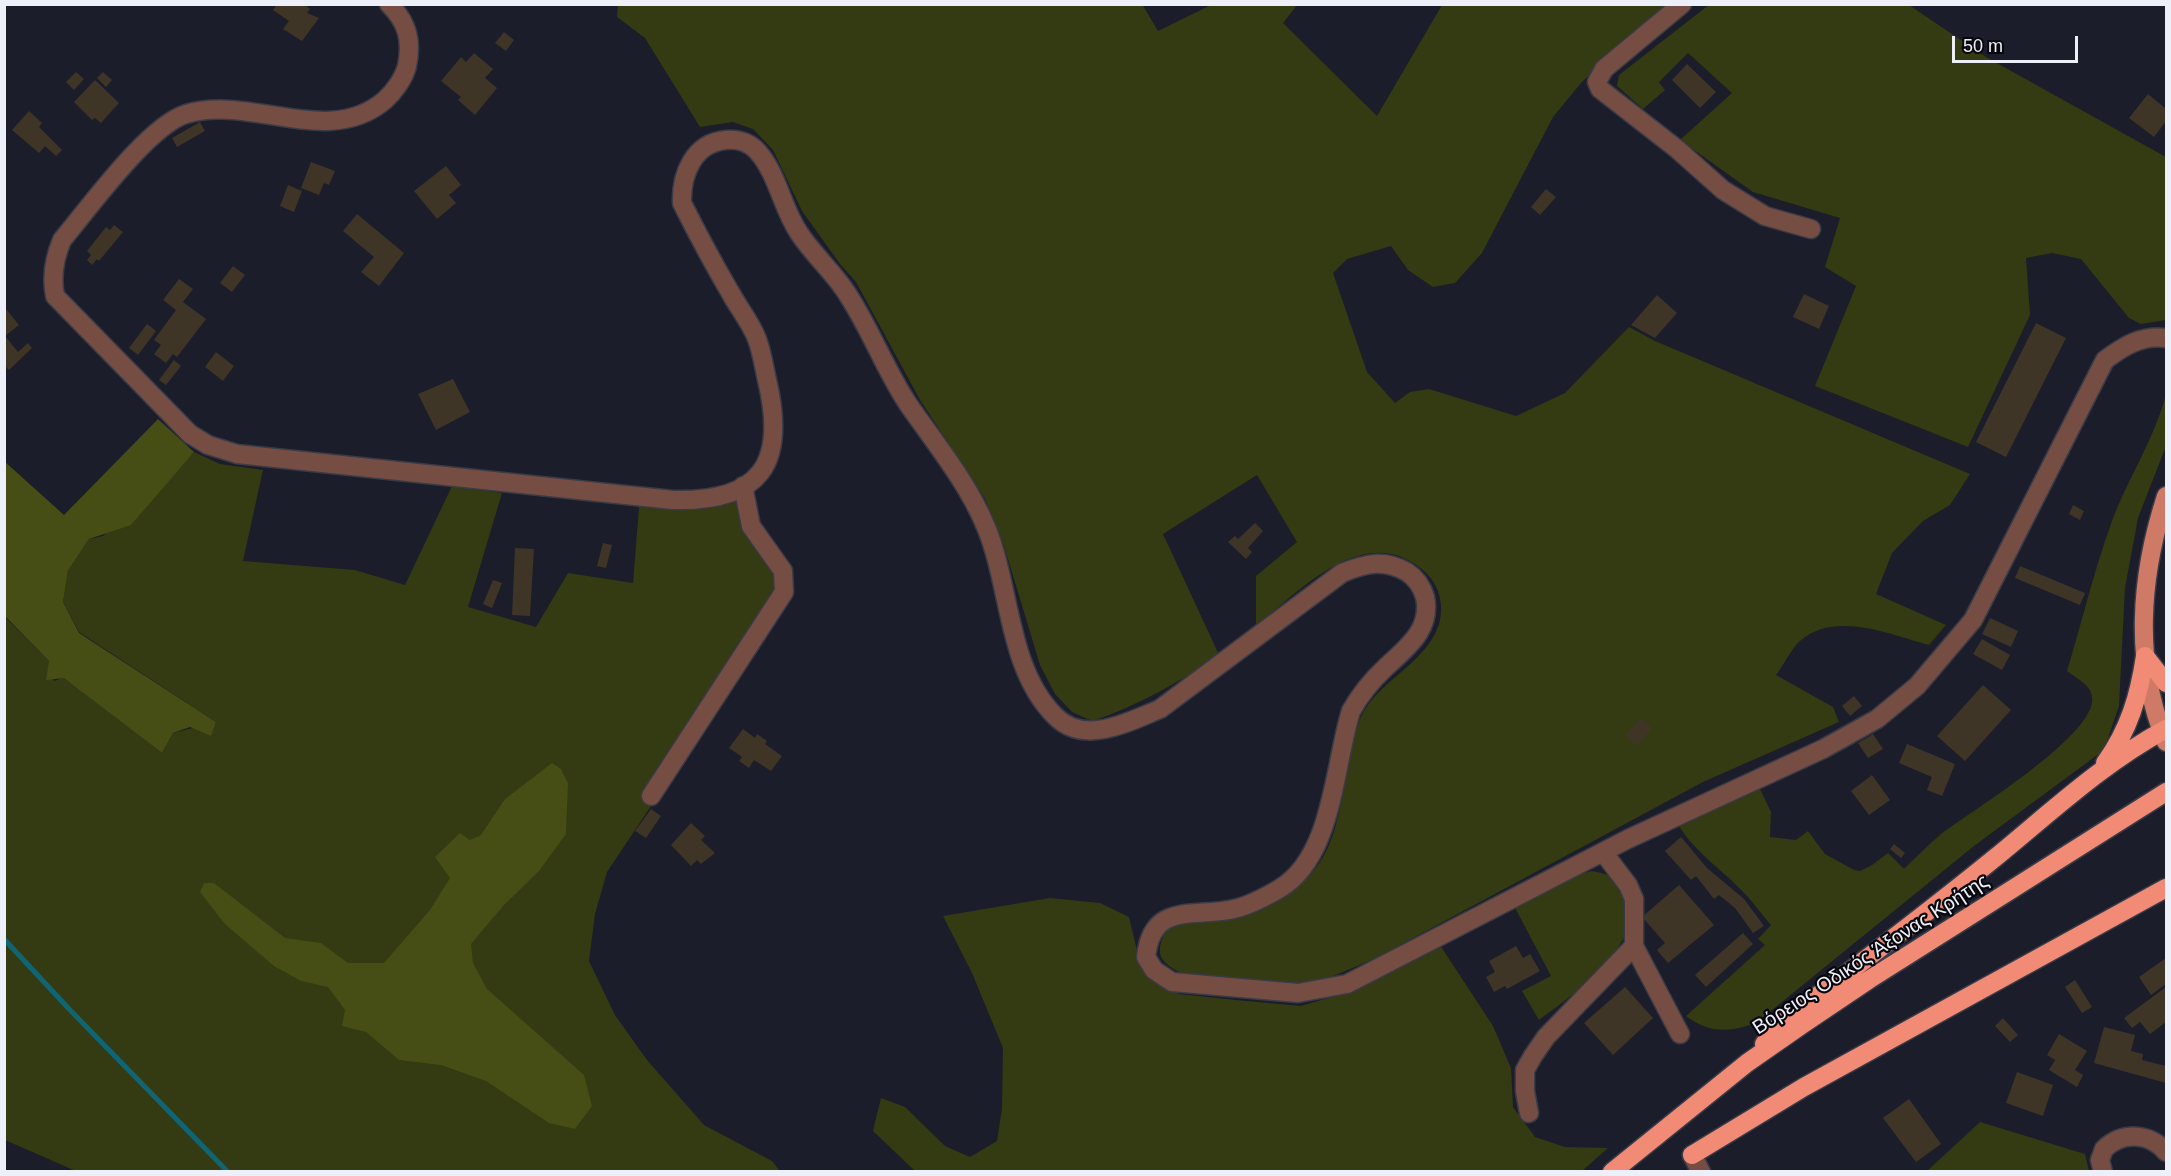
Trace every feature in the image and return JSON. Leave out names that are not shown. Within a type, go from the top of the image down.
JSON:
[{"type":"highway","points":[[2145,656],[2166,683]]},
{"type":"highway","points":[[2088,782],[2118,744],[2128,724],[2140,688],[2145,656]]},
{"type":"highway","points":[[1747,1064],[1779,1025],[1913,923],[2088,782],[2139,744],[2165,734]]},
{"type":"highway","name":"Βόρειος Οδικός Άξονας Κρήτης","points":[[1612,1172],[1747,1064],[1870,979],[2166,792]]},
{"type":"highway","points":[[1692,1155],[1804,1087],[2166,888]]},
{"type":"highway","points":[[2147,898],[2166,892]]},
{"type":"main road","points":[[2165,734],[2151,697],[2145,656],[2146,592],[2151,552],[2166,496]]},
{"type":"street","points":[[389,4],[408,28],[410,49],[406,70],[391,95],[371,112],[345,119],[305,121],[218,108],[184,114],[161,129],[133,156],[62,240],[55,257],[53,273],[55,296],[190,434],[208,445],[237,454],[673,500],[706,501],[743,486],[759,475],[769,459],[775,427],[774,407],[757,339],[682,203],[681,187],[692,160],[711,144],[733,140],[742,141],[760,154],[799,233],[845,290],[906,401],[951,464],[986,527],[1024,666],[1039,694],[1065,725],[1077,730],[1095,731],[1128,722],[1160,709],[1342,573],[1359,566],[1375,562],[1393,564],[1411,574],[1423,588],[1428,610],[1422,629],[1409,648],[1359,695],[1351,711],[1321,834],[1313,854],[1299,873],[1281,888],[1235,909],[1179,913],[1159,924],[1148,939],[1146,957],[1154,970],[1172,982],[1215,988],[1298,993],[1347,984],[1603,852],[1823,749],[1877,719],[1917,686],[1973,620],[2105,360],[2130,342],[2166,338]]},
{"type":"street","points":[[1682,4],[1604,69],[1597,82],[1600,89],[1677,149],[1724,190],[1765,216],[1811,229]]},
{"type":"street","points":[[651,796],[784,592],[783,571],[751,526],[743,486]]},
{"type":"street","points":[[1603,852],[1628,885],[1634,899],[1636,913],[1634,946],[1680,1034]]},
{"type":"street","points":[[1530,1113],[1525,1091],[1525,1070],[1533,1056],[1546,1037],[1634,946]]},
{"type":"street","points":[[2103,1172],[2100,1160],[2104,1149],[2122,1138],[2139,1136],[2161,1145],[2166,1152]]},
{"type":"street","points":[[1692,1155],[1701,1172]]},
{"type":"green space","points":[[618,4],[1142,4],[1158,31],[1211,5],[1297,5],[1283,23],[1377,116],[1442,5],[1670,5],[1630,36],[1581,83],[1553,117],[1482,253],[1455,283],[1433,287],[1408,270],[1391,246],[1347,259],[1333,273],[1367,372],[1395,403],[1410,392],[1429,389],[1516,416],[1565,393],[1629,327],[1655,341],[1970,474],[1950,505],[1923,521],[1892,553],[1876,594],[1946,625],[1929,645],[1881,631],[1846,626],[1830,627],[1814,632],[1797,644],[1776,675],[1833,707],[1839,722],[1703,782],[1376,958],[1324,980],[1300,984],[1181,973],[1167,964],[1160,955],[1161,943],[1167,928],[1273,900],[1303,882],[1318,866],[1335,827],[1352,741],[1366,707],[1423,651],[1439,624],[1441,604],[1435,585],[1427,574],[1405,558],[1382,553],[1360,555],[1337,564],[1315,578],[1256,626],[1256,576],[1297,542],[1257,475],[1163,534],[1220,657],[1158,692],[1109,715],[1092,721],[1072,712],[1055,694],[1040,665],[1004,546],[985,499],[920,400],[856,282],[840,264],[802,211],[773,150],[753,129],[733,122],[700,127],[645,38],[617,17]]},
{"type":"green space","points":[[1710,4],[1909,5],[1986,57],[2166,157],[2166,320],[2141,324],[2129,318],[2081,259],[2052,253],[2026,258],[2030,315],[1968,447],[1815,386],[1856,286],[1825,267],[1840,218],[1753,192],[1680,140],[1732,93],[1688,53],[1659,82],[1665,90],[1643,109],[1617,86],[1619,75]]},
{"type":"green space","points":[[2166,394],[2166,446],[2138,518],[2125,588],[2119,706],[2104,750],[1974,846],[1756,1023],[1720,1030],[1703,1026],[1686,1016],[1765,945],[1758,939],[1771,925],[1736,884],[1700,852],[1677,823],[1700,816],[1760,789],[1771,812],[1770,837],[1796,840],[1808,831],[1825,854],[1854,870],[1860,871],[1872,865],[1888,853],[1904,869],[1941,834],[2030,771],[2075,731],[2088,713],[2092,697],[2086,685],[2067,671],[2112,521],[2155,426]]},
{"type":"green space","points":[[158,419],[194,452],[131,525],[89,539],[68,571],[63,602],[79,633],[216,722],[211,736],[190,727],[173,733],[162,753],[64,678],[46,680],[49,661],[5,616],[4,461],[64,515]]},
{"type":"green space","points":[[194,452],[220,464],[263,470],[243,561],[355,570],[405,585],[452,486],[502,493],[468,607],[536,627],[568,573],[633,583],[639,507],[711,508],[738,498],[781,584],[653,803],[607,872],[595,914],[589,961],[615,1015],[647,1060],[704,1125],[772,1161],[780,1171],[78,1172],[5,1140],[4,616],[49,661],[54,681],[64,677],[162,753],[173,733],[216,722],[79,632],[63,602],[68,571],[89,539],[103,536],[167,481]]},
{"type":"green space","points":[[552,763],[561,769],[568,783],[566,834],[539,871],[503,906],[471,944],[473,963],[487,989],[584,1075],[592,1106],[575,1129],[549,1123],[486,1081],[441,1065],[399,1060],[366,1032],[342,1026],[345,1010],[328,987],[301,981],[274,966],[225,924],[200,892],[204,883],[214,883],[285,938],[321,943],[348,963],[384,963],[430,910],[450,878],[435,857],[460,833],[470,840],[481,835],[505,799]]},
{"type":"green space","points":[[1592,871],[1612,877],[1625,893],[1630,912],[1627,931],[1618,949],[1604,966],[1588,982],[1539,1020],[1522,991],[1551,976],[1512,902],[1572,876]]},
{"type":"green space","points":[[1050,898],[1100,903],[1129,917],[1140,963],[1156,983],[1179,994],[1301,1006],[1345,993],[1438,942],[1493,1026],[1511,1068],[1513,1107],[1535,1137],[1565,1147],[1608,1148],[1581,1172],[916,1172],[873,1131],[881,1098],[905,1107],[945,1146],[970,1157],[997,1141],[1002,1109],[1003,1048],[972,973],[943,916]]},
{"type":"green space","points":[[1980,1122],[2085,1154],[2089,1171],[1927,1171]]},
{"type":"building","points":[[277,4],[304,4],[310,9],[307,13],[319,18],[302,41],[283,29],[289,21],[273,10]]},
{"type":"building","points":[[504,32],[514,40],[506,51],[495,43]]},
{"type":"building","points":[[474,53],[493,69],[485,78],[497,88],[475,115],[458,100],[461,97],[441,81],[461,57],[466,62]]},
{"type":"building","points":[[1687,64],[1716,92],[1700,108],[1672,80]]},
{"type":"building","points":[[76,72],[84,79],[74,90],[66,82]]},
{"type":"building","points":[[103,72],[112,80],[106,87],[97,78]]},
{"type":"building","points":[[95,80],[119,103],[101,123],[95,118],[92,120],[74,102]]},
{"type":"building","points":[[2148,94],[2166,109],[2166,121],[2154,137],[2129,118]]},
{"type":"building","points":[[29,111],[42,123],[39,127],[62,150],[56,156],[45,146],[39,153],[12,130]]},
{"type":"building","points":[[200,122],[205,131],[177,147],[172,138]]},
{"type":"building","points":[[311,162],[335,171],[329,185],[324,183],[319,195],[301,188]]},
{"type":"building","points":[[446,166],[461,185],[449,195],[456,203],[437,219],[414,191]]},
{"type":"building","points":[[288,185],[302,191],[294,212],[280,206]]},
{"type":"building","points":[[1546,189],[1556,197],[1540,215],[1531,207]]},
{"type":"building","points":[[357,214],[404,253],[379,286],[361,272],[374,257],[343,231]]},
{"type":"building","points":[[114,225],[123,232],[99,261],[97,259],[92,265],[87,260],[91,255],[87,251],[106,227],[110,230]]},
{"type":"building","points":[[233,266],[245,275],[232,292],[220,283]]},
{"type":"building","points":[[179,279],[193,289],[183,302],[206,319],[177,357],[173,354],[166,363],[154,354],[161,345],[154,340],[176,310],[163,300]]},
{"type":"building","points":[[1804,294],[1829,306],[1819,329],[1793,317]]},
{"type":"building","points":[[1657,295],[1677,313],[1655,338],[1631,325]]},
{"type":"building","points":[[6,309],[19,325],[5,336],[18,352],[28,343],[32,348],[9,370],[4,365],[4,310]]},
{"type":"building","points":[[2036,323],[2066,338],[2006,457],[1976,442]]},
{"type":"building","points":[[147,324],[156,331],[138,355],[129,348]]},
{"type":"building","points":[[216,352],[234,366],[223,381],[205,367]]},
{"type":"building","points":[[174,360],[181,366],[166,385],[159,380]]},
{"type":"building","points":[[453,379],[470,412],[436,430],[418,394]]},
{"type":"building","points":[[2073,505],[2084,511],[2080,520],[2069,514]]},
{"type":"building","points":[[1255,523],[1263,531],[1248,548],[1252,552],[1246,559],[1228,542],[1235,536],[1238,539]]},
{"type":"building","points":[[603,543],[612,545],[606,568],[597,566]]},
{"type":"building","points":[[515,548],[534,549],[530,616],[512,615]]},
{"type":"building","points":[[2020,566],[2085,593],[2080,605],[2015,578]]},
{"type":"building","points":[[493,580],[502,583],[492,608],[483,604]]},
{"type":"building","points":[[1990,618],[2018,631],[2011,647],[1982,634]]},
{"type":"building","points":[[1982,639],[2010,655],[2002,670],[1973,654]]},
{"type":"building","points":[[1983,685],[2011,710],[1965,761],[1937,736]]},
{"type":"building","points":[[1854,696],[1862,706],[1850,716],[1842,706]]},
{"type":"building","points":[[1640,718],[1652,728],[1637,746],[1625,736]]},
{"type":"building","points":[[743,729],[755,738],[757,734],[767,741],[765,744],[782,756],[771,771],[754,760],[749,768],[739,761],[742,757],[729,748]]},
{"type":"building","points":[[1873,734],[1883,749],[1868,758],[1858,743]]},
{"type":"building","points":[[1907,744],[1955,764],[1942,796],[1927,790],[1932,777],[1899,763]]},
{"type":"building","points":[[1872,775],[1890,800],[1869,815],[1851,791]]},
{"type":"building","points":[[651,809],[661,816],[646,838],[635,831]]},
{"type":"building","points":[[691,823],[705,836],[701,840],[715,853],[701,864],[697,860],[691,866],[671,845]]},
{"type":"building","points":[[1681,837],[1707,868],[1744,899],[1764,926],[1753,933],[1735,908],[1719,895],[1714,899],[1696,876],[1691,880],[1665,851]]},
{"type":"building","points":[[1894,844],[1905,853],[1901,858],[1890,849]]},
{"type":"building","points":[[1679,885],[1714,925],[1668,963],[1657,950],[1665,943],[1642,917]]},
{"type":"building","points":[[1743,933],[1753,944],[1706,987],[1695,975]]},
{"type":"building","points":[[1516,946],[1523,958],[1530,954],[1540,971],[1507,989],[1505,986],[1494,992],[1486,977],[1495,972],[1489,961]]},
{"type":"building","points":[[2166,958],[2166,984],[2151,995],[2139,977]]},
{"type":"building","points":[[2075,980],[2092,1007],[2082,1013],[2065,987]]},
{"type":"building","points":[[1625,987],[1653,1018],[1613,1055],[1584,1023]]},
{"type":"building","points":[[2166,987],[2166,1022],[2150,1034],[2140,1022],[2132,1028],[2124,1018]]},
{"type":"building","points":[[2003,1018],[2018,1035],[2010,1042],[1995,1026]]},
{"type":"building","points":[[2104,1027],[2135,1035],[2131,1051],[2143,1054],[2142,1060],[2166,1066],[2166,1083],[2094,1063]]},
{"type":"building","points":[[2059,1034],[2087,1051],[2075,1070],[2083,1075],[2077,1087],[2049,1070],[2055,1060],[2047,1055]]},
{"type":"building","points":[[2017,1072],[2053,1085],[2043,1116],[2006,1103]]},
{"type":"building","points":[[1909,1099],[1941,1144],[1916,1162],[1883,1118]]},
{"type":"waterway","points":[[4,939],[228,1172]]}]
